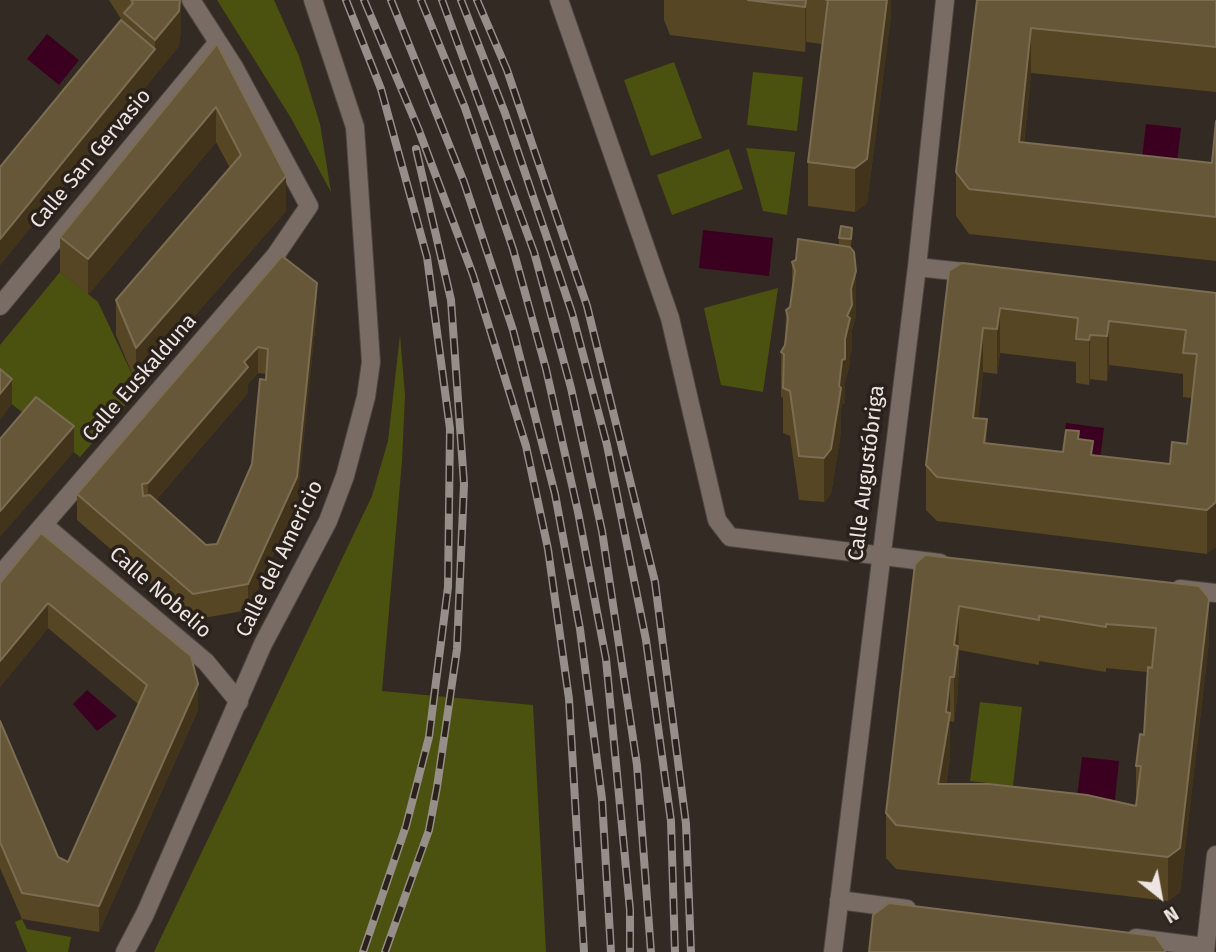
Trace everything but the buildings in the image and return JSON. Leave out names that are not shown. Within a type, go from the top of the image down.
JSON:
[{"type":"street","points":[[191,0],[218,42]]},
{"type":"street","name":"Calle del Americio","points":[[125,952],[240,702],[263,643],[328,521],[345,476],[366,397],[371,362],[355,127],[313,0]]},
{"type":"street","points":[[559,0],[670,318],[717,520],[730,537],[961,565]]},
{"type":"street","name":"Calle Augustóbriga","points":[[833,952],[879,556],[917,267],[945,0]]},
{"type":"street","name":"Calle Euskalduna","points":[[0,575],[275,256],[309,206],[218,42]]},
{"type":"street","name":"Calle San Gervasio","points":[[3,297],[218,42]]},
{"type":"street","points":[[917,267],[998,275]]},
{"type":"street","name":"Calle Nobelio","points":[[44,525],[206,662],[240,702]]},
{"type":"street","points":[[1164,587],[1216,593]]},
{"type":"street","points":[[1122,936],[1205,949],[1216,855]]},
{"type":"street","points":[[839,900],[928,912]]},
{"type":"green space","points":[[217,0],[274,0],[299,56],[320,124],[331,192],[291,118]]},
{"type":"green space","points":[[674,62],[702,138],[651,156],[624,80]]},
{"type":"green space","points":[[753,72],[803,77],[797,131],[747,125]]},
{"type":"green space","points":[[746,148],[795,152],[787,215],[763,211]]},
{"type":"green space","points":[[729,149],[743,189],[672,215],[657,175]]},
{"type":"green space","points":[[60,272],[98,302],[139,389],[80,457],[0,395],[0,345]]},
{"type":"green space","points":[[778,288],[763,392],[721,385],[704,308]]},
{"type":"green space","points":[[400,335],[405,395],[402,461],[382,691],[533,705],[546,952],[154,952],[372,496],[388,441]]},
{"type":"green space","points":[[980,702],[1022,707],[1013,786],[970,781]]},
{"type":"green space","points":[[22,919],[27,929],[71,937],[68,952],[27,952],[15,922]]},
{"type":"shaded area","points":[[47,34],[79,60],[59,85],[27,59]]},
{"type":"shaded area","points":[[1146,124],[1181,128],[1176,170],[1141,166]]},
{"type":"shaded area","points":[[703,230],[773,238],[769,276],[699,268]]},
{"type":"shaded area","points":[[1066,423],[1104,428],[1099,466],[1061,462]]},
{"type":"shaded area","points":[[87,690],[117,716],[97,731],[73,704]]},
{"type":"shaded area","points":[[1082,757],[1119,761],[1113,819],[1075,814]]},
{"type":"railway","points":[[346,0],[381,89],[427,257],[450,429],[448,587],[429,737],[406,826],[363,952]]},
{"type":"railway","points":[[364,0],[418,128],[473,275],[526,446],[548,549],[569,699],[584,952]]},
{"type":"railway","points":[[391,0],[464,182],[513,330],[555,494],[580,629],[602,799],[611,952]]},
{"type":"railway","points":[[421,0],[465,108],[513,249],[546,369],[578,512],[606,659],[630,910],[630,952]]},
{"type":"railway","points":[[442,0],[534,252],[571,388],[602,531],[637,765],[651,952]]},
{"type":"railway","points":[[461,0],[505,113],[572,313],[607,445],[646,640],[671,821],[675,952]]},
{"type":"railway","points":[[477,0],[507,70],[587,306],[655,582],[686,824],[691,952]]},
{"type":"railway","points":[[385,952],[429,830],[437,787],[457,649],[464,484],[451,300],[416,149]]}]
